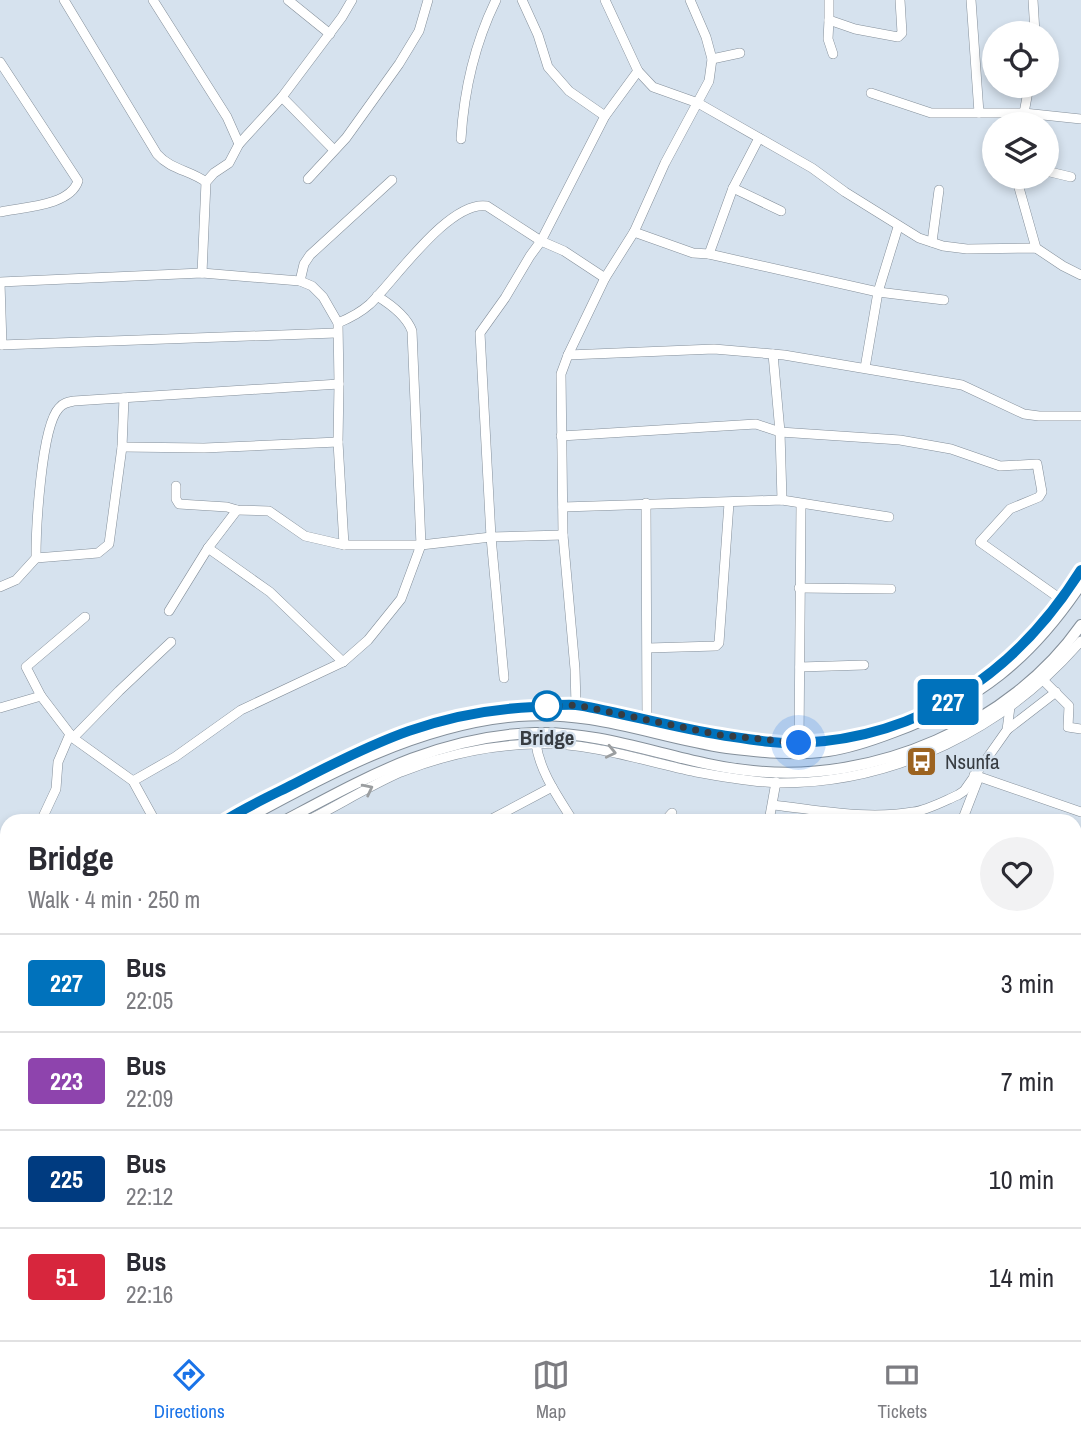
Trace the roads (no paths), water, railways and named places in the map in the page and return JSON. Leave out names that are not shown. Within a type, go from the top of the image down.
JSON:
[{"type":"main road","points":[[256,814],[353,764],[417,738],[450,728],[508,718],[576,716],[607,720],[725,748],[781,754],[828,751],[874,739],[924,721],[971,697],[1001,676],[1040,639],[1081,584]]},
{"type":"main road","points":[[297,814],[382,770],[418,755],[495,736],[534,733],[576,735],[612,740],[702,763],[753,771],[800,773],[880,760],[926,745],[1000,704],[1037,677],[1081,625]]},
{"type":"street","points":[[64,0],[157,154],[172,167],[195,174],[206,182]]},
{"type":"street","points":[[153,0],[227,117],[239,144]]},
{"type":"street","points":[[288,0],[330,34]]},
{"type":"street","points":[[202,273],[206,182],[229,163],[239,144],[282,97],[352,0]]},
{"type":"street","points":[[308,179],[346,138],[399,64],[419,31],[428,0]]},
{"type":"street","points":[[461,139],[465,88],[484,26],[496,0]]},
{"type":"street","points":[[522,0],[538,35],[548,67],[569,91],[605,116]]},
{"type":"street","points":[[605,0],[638,71],[653,87],[698,103],[812,168],[898,227],[932,242],[967,249],[1036,248],[1081,275]]},
{"type":"street","points":[[576,705],[564,535],[561,374],[605,278],[634,232],[665,163],[709,81],[712,59],[690,0]]},
{"type":"street","points":[[829,0],[828,39],[833,54]]},
{"type":"street","points":[[829,20],[855,29],[898,37],[902,33],[901,0]]},
{"type":"street","points":[[971,0],[979,114]]},
{"type":"street","points":[[1033,0],[1034,21]]},
{"type":"street","points":[[712,59],[740,52]]},
{"type":"street","points":[[0,62],[78,181],[72,193],[63,199],[0,212]]},
{"type":"street","points":[[504,678],[491,537],[480,333],[541,241],[605,116],[638,71]]},
{"type":"street","points":[[871,93],[931,113],[982,115]]},
{"type":"street","points":[[282,97],[334,150]]},
{"type":"street","points":[[1059,117],[1081,119]]},
{"type":"street","points":[[709,254],[733,188],[760,138]]},
{"type":"street","points":[[1059,174],[1071,177]]},
{"type":"street","points":[[299,281],[303,264],[310,254],[392,180]]},
{"type":"street","points":[[733,188],[781,211]]},
{"type":"street","points":[[1019,189],[1036,248]]},
{"type":"street","points":[[932,242],[939,190]]},
{"type":"street","points":[[344,545],[338,442],[337,328],[323,297],[312,286],[299,281],[202,273],[0,282],[1,345],[337,328],[377,296],[420,246],[453,217],[476,206],[486,206],[605,278]]},
{"type":"street","points":[[865,368],[878,292],[898,227]]},
{"type":"street","points":[[634,232],[693,253],[709,254],[878,292],[944,300]]},
{"type":"street","points":[[133,781],[175,757],[241,710],[343,662],[368,640],[401,599],[421,545],[412,329],[391,306],[377,296]]},
{"type":"street","points":[[568,355],[713,349],[773,354],[962,385],[1024,414],[1081,416]]},
{"type":"street","points":[[773,354],[782,500]]},
{"type":"street","points":[[0,587],[16,580],[36,558],[42,467],[56,412],[64,404],[74,401],[339,384]]},
{"type":"street","points":[[36,558],[87,555],[107,547],[122,447],[124,398]]},
{"type":"street","points":[[561,436],[756,424],[779,432],[900,440],[951,449],[1000,466],[1037,464],[1042,492],[1039,497],[1010,509],[980,542],[1062,600]]},
{"type":"street","points":[[122,447],[204,448],[338,442]]},
{"type":"street","points":[[176,486],[176,499],[179,504],[269,511],[305,537],[344,545],[421,545],[491,537],[564,535]]},
{"type":"street","points":[[563,507],[782,500],[889,517]]},
{"type":"street","points":[[646,503],[647,719]]},
{"type":"street","points":[[648,648],[716,646],[719,643],[729,503]]},
{"type":"street","points":[[799,743],[801,504]]},
{"type":"street","points":[[169,611],[208,548],[237,510]]},
{"type":"street","points":[[208,548],[270,592],[343,662]]},
{"type":"street","points":[[236,814],[342,758],[398,734],[434,721],[510,708],[576,705],[720,735],[799,743],[866,734],[910,720],[958,698],[1013,656],[1062,600],[1081,570]]},
{"type":"street","points":[[799,588],[891,589]]},
{"type":"street","points":[[85,617],[26,667],[41,696],[72,736],[133,781],[151,814]]},
{"type":"street","points":[[320,814],[376,784],[426,764],[484,748],[536,744],[587,747],[696,772],[776,782],[816,780],[895,766],[942,748],[1010,707],[1043,681],[1081,641]]},
{"type":"street","points":[[44,814],[56,789],[58,762],[72,736],[171,642]]},
{"type":"street","points":[[800,667],[864,665]]},
{"type":"street","points":[[1043,681],[1070,707],[1068,727],[1081,729]]},
{"type":"street","points":[[905,814],[964,792],[1008,729],[1056,692]]},
{"type":"street","points":[[1,709],[41,696]]},
{"type":"street","points":[[1008,729],[1010,707]]},
{"type":"street","points":[[536,744],[552,787],[569,814]]},
{"type":"street","points":[[976,776],[1081,812]]},
{"type":"street","points":[[964,814],[976,776]]},
{"type":"street","points":[[771,814],[776,782]]},
{"type":"street","points":[[501,814],[552,787]]},
{"type":"street","points":[[773,805],[844,814]]},
{"type":"place","name":"Bridge","points":[[547,706]]},
{"type":"place","name":"Nsunfa","points":[[922,761]]}]
